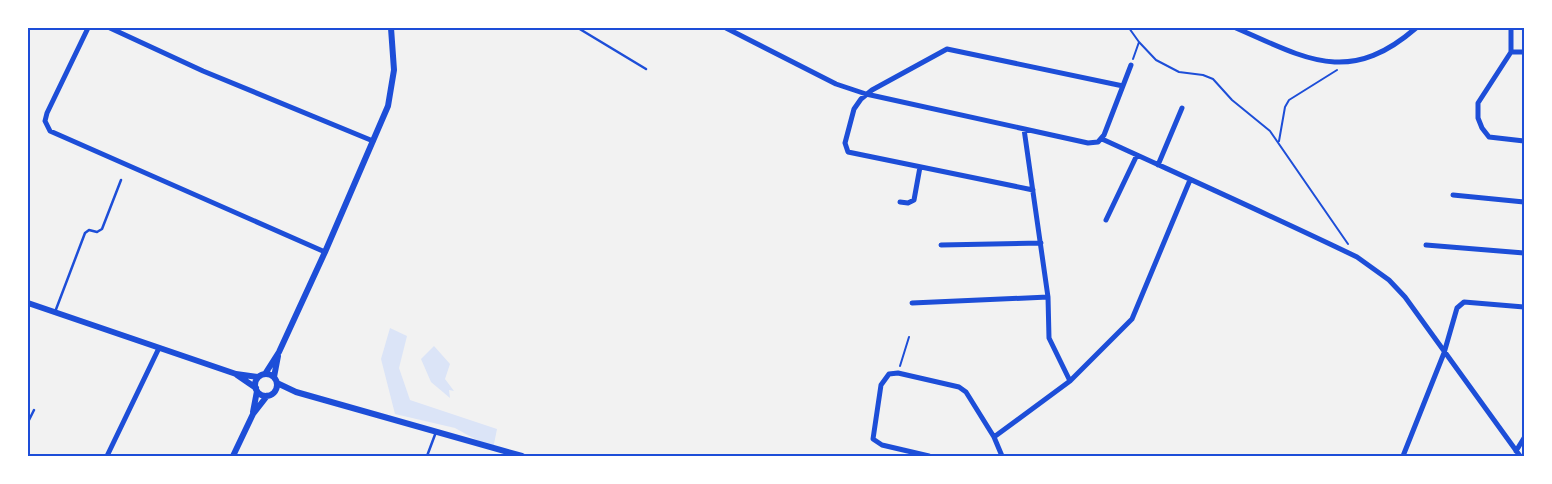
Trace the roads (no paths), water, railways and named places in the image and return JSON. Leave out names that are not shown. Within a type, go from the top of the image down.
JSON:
[{"type":"street","points":[[88,28],[47,113],[45,121],[50,130],[325,252]]},
{"type":"street","points":[[110,28],[203,71],[373,141]]},
{"type":"street","points":[[253,414],[256,389],[261,376],[279,352],[325,252],[388,106],[393,80],[392,28]]},
{"type":"street","points":[[726,28],[836,84],[866,94],[1088,143],[1102,139],[1190,180],[1233,197],[1357,257],[1389,280],[1405,297],[1520,456]]},
{"type":"street","points":[[1236,28],[1299,55],[1322,62],[1344,63],[1376,54],[1403,39],[1416,28]]},
{"type":"street","points":[[1511,28],[1511,52],[1478,103],[1478,118],[1482,128],[1489,137],[1524,141]]},
{"type":"street","points":[[1033,190],[852,154],[846,150],[845,143],[854,109],[866,94],[947,49],[1123,86]]},
{"type":"street","points":[[1511,52],[1524,52]]},
{"type":"street","points":[[1102,139],[1131,65]]},
{"type":"street","points":[[1158,165],[1182,108]]},
{"type":"street","points":[[1024,129],[1048,297],[1049,338],[1070,381]]},
{"type":"street","points":[[1106,220],[1137,155]]},
{"type":"street","points":[[900,202],[908,203],[914,200],[920,167]]},
{"type":"street","points":[[994,437],[1070,381],[1132,319],[1190,180]]},
{"type":"street","points":[[1452,195],[1524,202]]},
{"type":"street","points":[[941,245],[1041,243]]},
{"type":"street","points":[[1426,245],[1524,253]]},
{"type":"street","points":[[912,303],[1048,297]]},
{"type":"street","points":[[1403,456],[1444,353],[1457,308],[1464,302],[1524,307]]},
{"type":"street","points":[[28,303],[54,314],[236,374],[261,376],[275,380],[296,392],[522,456]]},
{"type":"street","points":[[107,456],[159,348]]},
{"type":"street","points":[[274,392],[279,352]]},
{"type":"street","points":[[929,456],[882,446],[872,438],[882,381],[889,374],[898,373],[959,387],[974,402],[994,437],[1002,456]]},
{"type":"street","points":[[236,374],[267,396]]},
{"type":"street","points":[[234,456],[253,414],[267,396],[274,392],[296,392]]},
{"type":"street","points":[[1516,451],[1524,438]]},
{"type":"lane","points":[[578,28],[646,69]]},
{"type":"lane","points":[[54,314],[85,233],[89,230],[97,232],[102,229],[121,180]]},
{"type":"lane","points":[[28,422],[34,410]]},
{"type":"lane","points":[[427,456],[436,432]]}]
